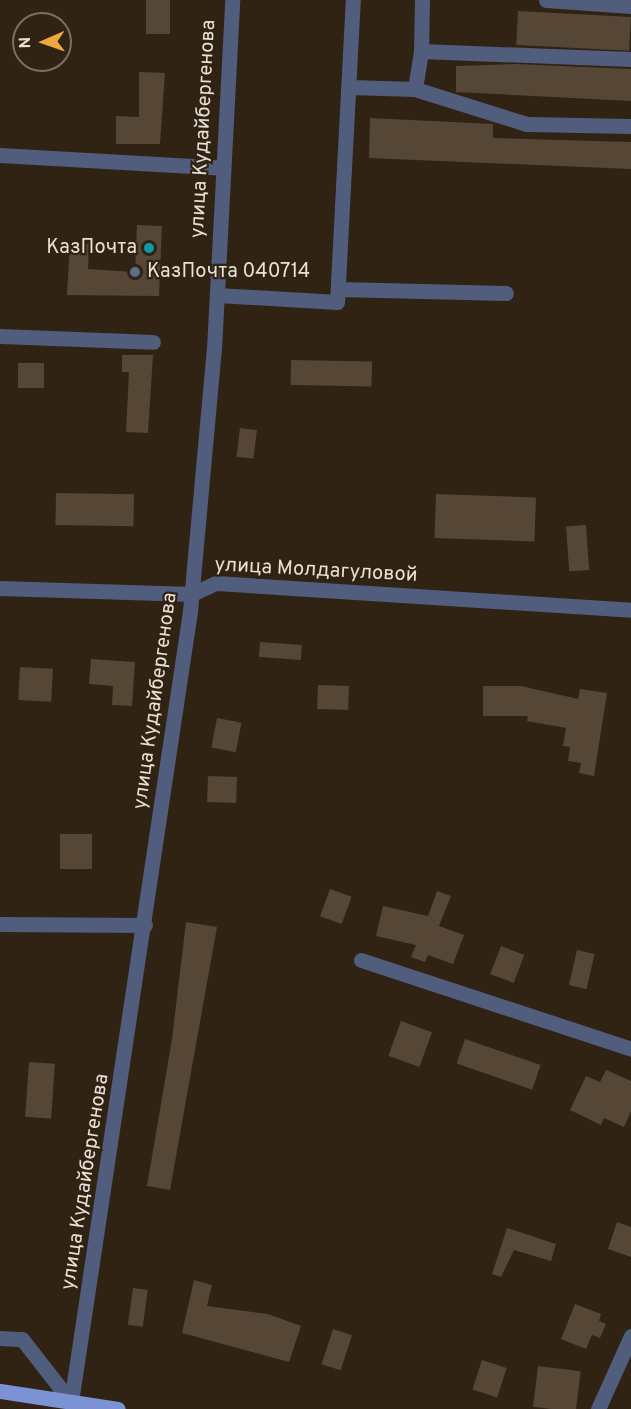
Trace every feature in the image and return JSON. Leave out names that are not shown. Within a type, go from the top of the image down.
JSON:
[{"type":"main road","points":[[0,1390],[118,1409]]},
{"type":"street","name":"улица Кудайбергенова","points":[[71,1402],[145,925],[192,594],[217,295],[232,0]]},
{"type":"street","points":[[217,295],[338,302],[354,0]]},
{"type":"street","points":[[415,89],[421,51],[422,0]]},
{"type":"street","points":[[546,0],[631,6]]},
{"type":"street","points":[[421,51],[631,59]]},
{"type":"street","points":[[349,87],[415,89],[527,124],[631,126]]},
{"type":"street","points":[[0,155],[223,168]]},
{"type":"street","points":[[338,289],[506,293]]},
{"type":"street","points":[[0,336],[153,342]]},
{"type":"street","name":"улица Молдагуловой","points":[[0,588],[192,594],[216,583],[631,610]]},
{"type":"street","points":[[0,924],[145,925]]},
{"type":"street","points":[[361,960],[631,1050]]},
{"type":"street","points":[[598,1409],[631,1336]]},
{"type":"street","points":[[0,1338],[22,1339],[71,1402]]},
{"type":"building","points":[[146,0],[170,0],[170,34],[146,34]]},
{"type":"building","points":[[518,11],[631,17],[629,51],[516,45]]},
{"type":"building","points":[[516,64],[631,69],[631,101],[456,92],[456,66]]},
{"type":"building","points":[[139,72],[165,73],[160,144],[116,144],[116,116],[139,117]]},
{"type":"building","points":[[370,118],[493,124],[493,138],[631,142],[631,169],[369,158]]},
{"type":"building","name":"КазПочта","points":[[137,225],[162,226],[159,296],[67,295],[70,243],[89,244],[88,269],[135,272]]},
{"type":"building","points":[[122,355],[153,355],[148,433],[126,432],[129,372],[122,372]]},
{"type":"building","points":[[291,360],[372,361],[372,386],[291,385]]},
{"type":"building","points":[[18,363],[44,363],[44,388],[18,388]]},
{"type":"building","points":[[240,428],[257,430],[253,459],[236,457]]},
{"type":"building","points":[[56,493],[134,494],[133,526],[55,525]]},
{"type":"building","points":[[436,494],[536,497],[534,541],[434,538]]},
{"type":"building","points":[[586,525],[589,570],[569,571],[566,526]]},
{"type":"building","points":[[260,642],[302,645],[301,660],[259,657]]},
{"type":"building","points":[[91,659],[135,662],[132,706],[112,705],[113,686],[89,684]]},
{"type":"building","points":[[20,667],[53,669],[51,702],[18,700]]},
{"type":"building","points":[[318,685],[349,686],[348,710],[317,709]]},
{"type":"building","points":[[483,686],[521,686],[578,699],[580,689],[607,693],[594,776],[579,773],[581,763],[568,761],[570,747],[563,746],[566,728],[527,721],[528,716],[483,716]]},
{"type":"building","points":[[217,718],[242,723],[236,752],[211,747]]},
{"type":"building","points":[[208,776],[237,777],[236,803],[207,802]]},
{"type":"building","points":[[60,834],[92,834],[92,869],[60,869]]},
{"type":"building","points":[[330,889],[352,897],[342,924],[320,916]]},
{"type":"building","points":[[437,891],[451,896],[439,926],[464,935],[453,964],[428,955],[425,962],[411,957],[416,945],[376,936],[383,906],[428,916]]},
{"type":"building","points":[[186,922],[217,927],[170,1190],[147,1186],[172,1039]]},
{"type":"building","points":[[501,946],[524,955],[514,983],[490,974]]},
{"type":"building","points":[[577,950],[595,954],[586,989],[569,985]]},
{"type":"building","points":[[401,1021],[432,1032],[419,1067],[388,1056]]},
{"type":"building","points":[[465,1039],[541,1065],[532,1090],[457,1064]]},
{"type":"building","points":[[29,1062],[55,1064],[51,1119],[25,1117]]},
{"type":"building","points":[[606,1070],[631,1081],[631,1111],[624,1127],[604,1118],[601,1125],[570,1110],[586,1076],[600,1082]]},
{"type":"building","points":[[617,1222],[631,1227],[631,1257],[608,1249]]},
{"type":"building","points":[[507,1228],[556,1244],[551,1261],[514,1250],[501,1277],[492,1274]]},
{"type":"building","points":[[194,1280],[212,1285],[207,1306],[268,1314],[301,1326],[289,1362],[182,1333]]},
{"type":"building","points":[[133,1288],[148,1290],[143,1327],[128,1325]]},
{"type":"building","points":[[575,1304],[601,1314],[599,1321],[606,1324],[600,1338],[592,1335],[586,1349],[561,1339]]},
{"type":"building","points":[[333,1329],[352,1335],[341,1370],[322,1364]]},
{"type":"building","points":[[482,1360],[507,1368],[497,1398],[472,1389]]},
{"type":"building","points":[[538,1366],[581,1371],[576,1409],[533,1407]]},
{"type":"place","name":"КазПочта","points":[[149,248]]},
{"type":"place","name":"КазПочта 040714","points":[[135,272]]}]
